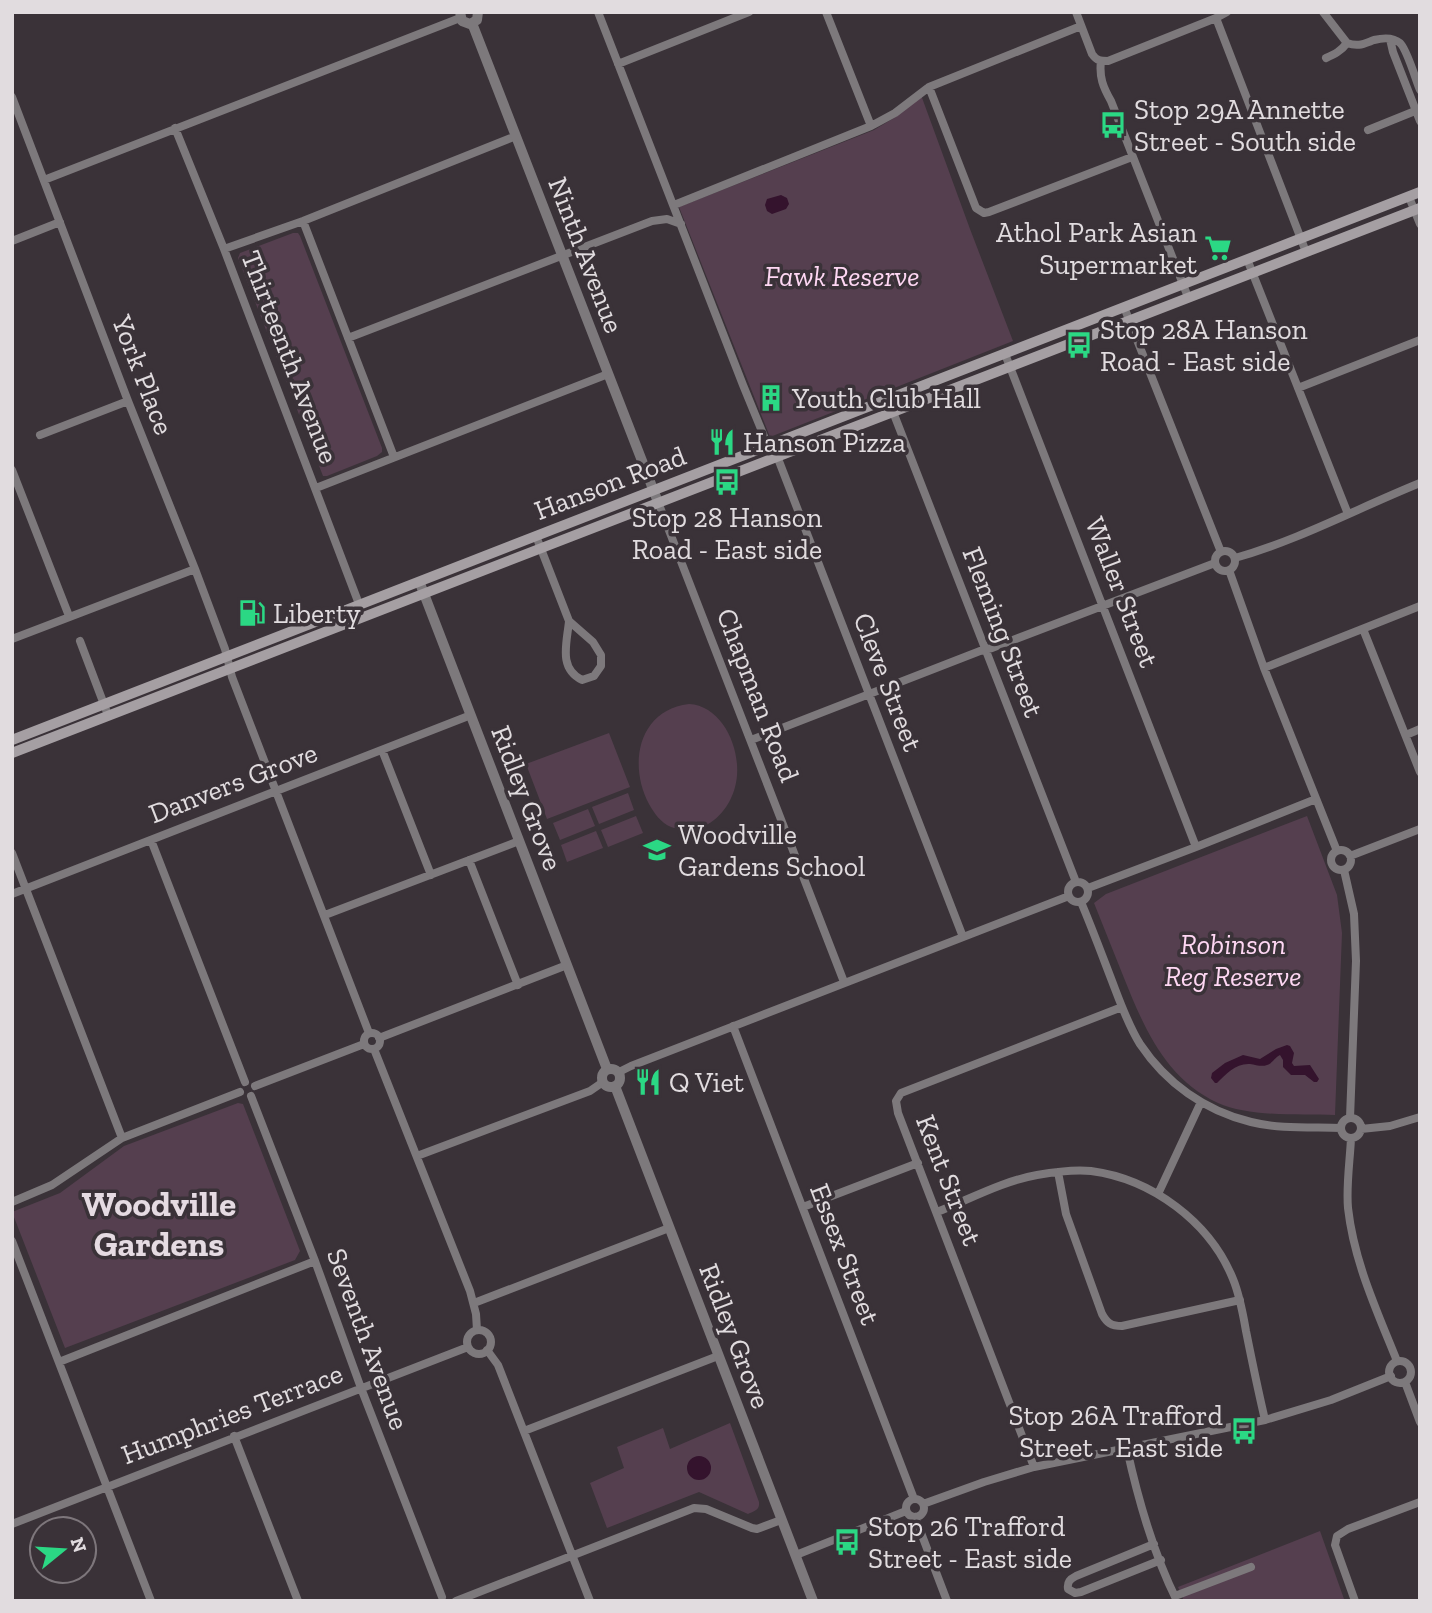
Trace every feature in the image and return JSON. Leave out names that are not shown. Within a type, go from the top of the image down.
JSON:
[{"type":"main road","name":"Hanson Road","points":[[12,753],[358,619],[536,536],[1414,194]]},
{"type":"main road","name":"Hanson Road","points":[[12,740],[359,604],[422,587],[540,548],[1417,209]]},
{"type":"main road","points":[[358,619],[359,604]]},
{"type":"street","points":[[44,180],[460,15],[467,24],[472,23],[477,20],[478,12]]},
{"type":"street","points":[[598,12],[768,446]]},
{"type":"street","points":[[618,64],[749,12]]},
{"type":"street","points":[[826,12],[871,126]]},
{"type":"street","points":[[1076,12],[1092,54],[1096,60],[1104,61],[1216,19],[1227,12]]},
{"type":"street","points":[[1323,12],[1347,43],[1360,46],[1384,38],[1400,43],[1420,90]]},
{"type":"street","points":[[1216,19],[1306,252]]},
{"type":"street","name":"Ninth Avenue","points":[[472,23],[658,502]]},
{"type":"street","points":[[674,205],[871,126],[895,113],[929,87],[1081,26]]},
{"type":"street","points":[[1390,39],[1420,121]]},
{"type":"street","points":[[1326,58],[1342,50],[1347,43]]},
{"type":"street","points":[[1104,61],[1101,80],[1188,297]]},
{"type":"street","points":[[929,87],[976,208],[984,213],[1132,157]]},
{"type":"street","name":"York Place","points":[[12,97],[195,569],[276,791],[369,1033]]},
{"type":"street","points":[[1368,130],[1418,110]]},
{"type":"street","name":"Thirteenth Avenue","points":[[176,128],[359,604]]},
{"type":"street","points":[[224,249],[303,221],[516,136]]},
{"type":"street","points":[[1414,194],[1420,225]]},
{"type":"street","points":[[348,338],[652,221],[667,219],[681,224]]},
{"type":"street","points":[[303,221],[394,457]]},
{"type":"street","points":[[12,240],[60,222]]},
{"type":"street","points":[[1247,259],[1348,514]]},
{"type":"street","points":[[1124,307],[1221,552]]},
{"type":"street","points":[[1298,388],[1420,340]]},
{"type":"street","name":"Waller Street","points":[[1005,354],[1196,848]]},
{"type":"street","points":[[316,488],[608,374]]},
{"type":"street","name":"Fleming Street","points":[[888,399],[1076,882]]},
{"type":"street","points":[[40,435],[128,401]]},
{"type":"street","name":"Cleve Street","points":[[768,446],[777,456],[963,937]]},
{"type":"street","points":[[12,470],[69,616]]},
{"type":"street","points":[[1235,558],[1324,526],[1420,483]]},
{"type":"street","name":"Chapman Road","points":[[658,502],[844,982]]},
{"type":"street","points":[[536,536],[569,621],[566,663],[573,675],[582,680],[594,676],[601,666],[601,655],[593,642],[569,621]]},
{"type":"street","points":[[1215,563],[1221,552],[1227,551],[1235,558]]},
{"type":"street","points":[[1215,563],[1221,570],[1229,570],[1234,565],[1235,558]]},
{"type":"street","points":[[751,740],[1215,563]]},
{"type":"street","points":[[12,639],[195,569]]},
{"type":"street","points":[[1229,570],[1264,668],[1337,851]]},
{"type":"street","name":"Ridley Grove","points":[[422,587],[607,1069]]},
{"type":"street","points":[[1264,668],[1420,606]]},
{"type":"street","points":[[1363,629],[1420,772]]},
{"type":"street","points":[[80,641],[108,715]]},
{"type":"street","name":"Danvers Grove","points":[[12,894],[471,715]]},
{"type":"street","points":[[1406,735],[1420,729]]},
{"type":"street","points":[[382,750],[431,875]]},
{"type":"street","points":[[1088,888],[1316,800]]},
{"type":"street","points":[[1350,856],[1420,829]]},
{"type":"street","points":[[151,840],[245,1082]]},
{"type":"street","points":[[325,915],[519,841]]},
{"type":"street","points":[[1343,850],[1350,856],[1350,864],[1344,870],[1337,869],[1331,862],[1337,851],[1343,850]]},
{"type":"street","points":[[12,853],[122,1138]]},
{"type":"street","points":[[469,860],[517,985]]},
{"type":"street","points":[[1344,870],[1354,914],[1356,961],[1350,1118]]},
{"type":"street","points":[[1081,902],[1074,901],[1069,896],[1069,887],[1080,882],[1088,888]]},
{"type":"street","points":[[1081,902],[1087,896],[1088,888]]},
{"type":"street","points":[[619,1072],[1069,896]]},
{"type":"street","points":[[1081,902],[1122,1007],[1139,1042],[1170,1080],[1215,1110],[1254,1123],[1341,1128]]},
{"type":"street","points":[[379,1038],[567,965]]},
{"type":"street","name":"Kent Street","points":[[1034,1467],[895,1101],[901,1093],[1122,1007]]},
{"type":"street","name":"Essex Street","points":[[733,1026],[914,1499]]},
{"type":"street","points":[[364,1044],[363,1040],[369,1033],[379,1038]]},
{"type":"street","points":[[374,1049],[378,1047],[379,1038]]},
{"type":"street","points":[[255,1086],[364,1044]]},
{"type":"street","points":[[364,1044],[374,1049]]},
{"type":"street","points":[[374,1049],[474,1303],[477,1330]]},
{"type":"street","points":[[607,1069],[616,1069],[619,1072],[620,1080],[615,1086],[610,1087],[603,1082],[601,1077],[607,1069]]},
{"type":"street","points":[[245,1082],[255,1086]]},
{"type":"street","points":[[240,1092],[241,1085],[245,1082]]},
{"type":"street","points":[[417,1156],[590,1091],[603,1082]]},
{"type":"street","points":[[240,1092],[251,1097],[255,1086]]},
{"type":"street","name":"Ridley Grove","points":[[615,1086],[813,1601]]},
{"type":"street","points":[[12,1202],[52,1185],[122,1138],[240,1092]]},
{"type":"street","name":"Seventh Avenue","points":[[251,1097],[315,1261],[440,1599]]},
{"type":"street","points":[[1158,1194],[1201,1102]]},
{"type":"street","points":[[1361,1129],[1390,1126],[1420,1117]]},
{"type":"street","points":[[1351,1138],[1343,1133],[1343,1122],[1350,1118],[1357,1120],[1361,1129]]},
{"type":"street","points":[[1351,1138],[1361,1129]]},
{"type":"street","points":[[1351,1138],[1348,1206],[1354,1243],[1360,1269],[1397,1361]]},
{"type":"street","points":[[803,1207],[918,1163]]},
{"type":"street","points":[[937,1212],[1012,1182],[1058,1172],[1090,1171],[1115,1176],[1158,1194],[1178,1208],[1208,1238],[1224,1259],[1234,1280],[1265,1420]]},
{"type":"street","points":[[1058,1172],[1074,1240],[1107,1322],[1113,1326],[1122,1326],[1240,1300]]},
{"type":"street","points":[[474,1303],[669,1228]]},
{"type":"street","points":[[12,1241],[151,1601]]},
{"type":"street","points":[[59,1362],[315,1261]]},
{"type":"street","points":[[477,1330],[488,1335],[491,1343],[481,1354],[470,1350],[467,1342],[470,1335],[477,1330]]},
{"type":"street","name":"Humphries Terrace","points":[[12,1524],[468,1347]]},
{"type":"street","points":[[487,1350],[498,1365],[590,1601]]},
{"type":"street","points":[[524,1431],[718,1356]]},
{"type":"street","points":[[1397,1361],[1407,1363],[1411,1368],[1411,1374],[1405,1382]]},
{"type":"street","points":[[1397,1361],[1390,1369],[1391,1376],[1395,1381],[1405,1382]]},
{"type":"street","points":[[1411,1368],[1420,1364]]},
{"type":"street","points":[[923,1504],[1034,1467],[1265,1420],[1391,1376]]},
{"type":"street","points":[[1405,1382],[1420,1422]]},
{"type":"street","points":[[234,1437],[298,1601]]},
{"type":"street","points":[[1127,1449],[1135,1486],[1154,1544],[1176,1598],[1251,1567]]},
{"type":"street","points":[[914,1499],[923,1504],[923,1512],[915,1517],[909,1516],[906,1511],[907,1503],[914,1499]]},
{"type":"street","points":[[1355,1601],[1337,1551],[1337,1536],[1420,1503]]},
{"type":"street","points":[[440,1599],[451,1598],[455,1601],[694,1508],[702,1508],[757,1529],[781,1520]]},
{"type":"street","points":[[796,1555],[906,1511]]},
{"type":"street","points":[[915,1517],[947,1601]]},
{"type":"street","points":[[1154,1544],[1070,1579],[1068,1589],[1074,1593],[1081,1592],[1161,1560]]},
{"type":"street","points":[[1238,1572],[1241,1582]]},
{"type":"green space","name":"Fawk Reserve","points":[[921,95],[1013,341],[770,437],[679,207],[874,130],[894,118]]},
{"type":"green space","points":[[293,233],[300,236],[382,448],[382,452],[377,456],[327,476],[323,476],[238,258],[240,253]]},
{"type":"green space","points":[[689,704],[713,713],[722,723],[734,747],[737,774],[730,800],[722,813],[704,826],[681,829],[664,823],[649,804],[639,773],[639,757],[648,728],[658,717],[672,708]]},
{"type":"green space","points":[[609,733],[630,787],[547,819],[526,764]]},
{"type":"green space","points":[[628,793],[634,810],[599,824],[592,807]]},
{"type":"green space","points":[[588,809],[595,826],[560,840],[553,823]]},
{"type":"green space","points":[[636,816],[643,833],[608,847],[601,830]]},
{"type":"green space","name":"Robinson Reg Reserve","points":[[1307,816],[1337,895],[1342,933],[1335,1115],[1244,1111],[1218,1103],[1200,1093],[1184,1080],[1159,1050],[1132,997],[1094,903],[1106,894]]},
{"type":"green space","points":[[596,831],[603,848],[567,862],[561,845]]},
{"type":"green space","points":[[238,1103],[243,1104],[300,1251],[295,1260],[65,1348],[12,1212],[60,1193],[124,1146]]},
{"type":"green space","points":[[730,1423],[759,1502],[756,1510],[748,1514],[699,1492],[607,1528],[590,1483],[624,1468],[617,1447],[663,1428],[670,1449]]},
{"type":"green space","points":[[1320,1531],[1344,1599],[1341,1601],[1184,1601],[1178,1587]]},
{"type":"shaded area","points":[[781,195],[787,198],[789,204],[786,209],[772,214],[767,211],[767,199]]},
{"type":"shaded area","points":[[1287,1045],[1294,1053],[1294,1066],[1310,1065],[1319,1079],[1317,1082],[1305,1075],[1291,1075],[1283,1067],[1280,1055],[1265,1066],[1245,1064],[1236,1067],[1217,1083],[1211,1078],[1212,1073],[1225,1063],[1243,1055],[1260,1059]]},
{"type":"shaded area","points":[[699,1456],[708,1459],[711,1468],[708,1477],[699,1480],[690,1477],[687,1468],[690,1459]]},
{"type":"place","name":"Stop 29A Annette Street - South side","points":[[1113,125]]},
{"type":"place","name":"Athol Park Asian Supermarket","points":[[1218,248]]},
{"type":"place","name":"Stop 28A Hanson Road - East side","points":[[1079,345]]},
{"type":"place","name":"Youth Club Hall","points":[[771,398]]},
{"type":"place","name":"Hanson Pizza","points":[[722,442]]},
{"type":"place","name":"Stop 28 Hanson Road - East side","points":[[727,482]]},
{"type":"place","name":"Liberty","points":[[252,613]]},
{"type":"place","name":"Woodville Gardens School","points":[[657,850]]},
{"type":"place","name":"Q Viet","points":[[648,1082]]},
{"type":"place","name":"Stop 26A Trafford Street - East side","points":[[1244,1431]]},
{"type":"place","name":"Stop 26 Trafford Street - East side","points":[[847,1542]]},
{"type":"district","name":"Woodville Gardens","points":[[159,1224]]}]
